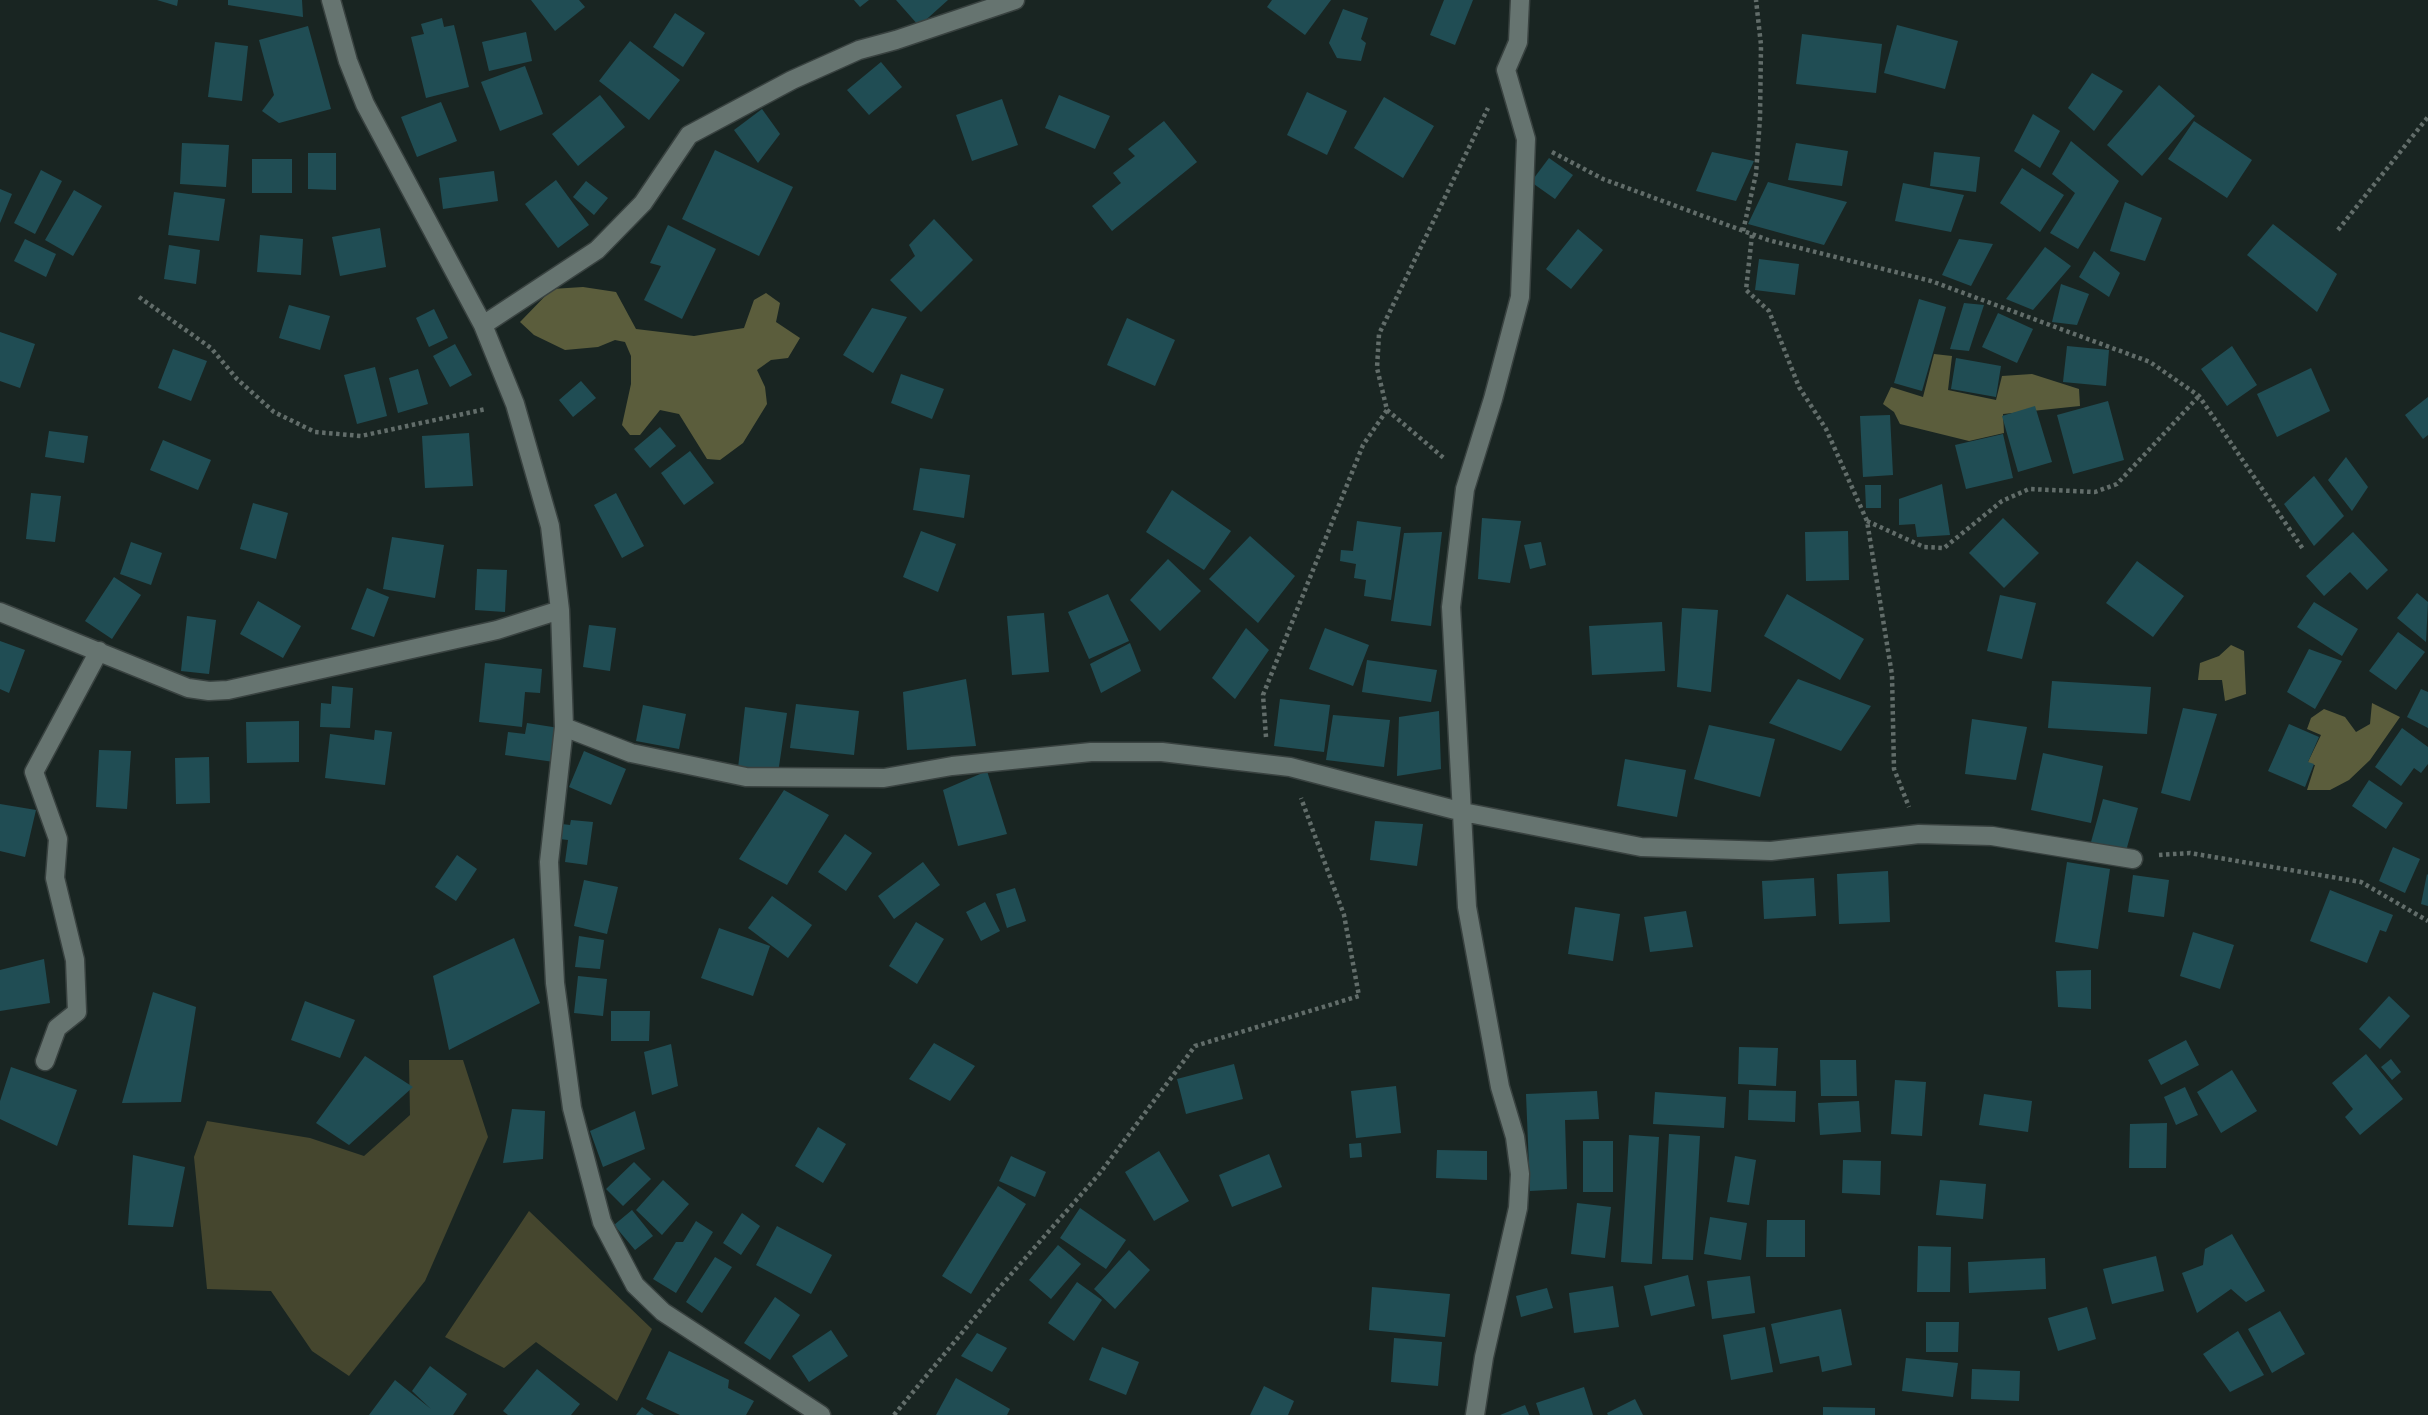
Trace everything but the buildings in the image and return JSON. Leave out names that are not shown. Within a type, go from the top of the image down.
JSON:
[{"type":"street","points":[[331,0],[348,61],[365,104],[483,325],[515,404],[550,526],[560,610],[564,727],[549,862],[555,982],[572,1108],[602,1222],[635,1284],[663,1312],[821,1415]]},
{"type":"street","points":[[483,325],[597,250],[643,203],[689,135],[792,80],[859,50],[1015,0]]},
{"type":"street","points":[[1475,1415],[1484,1357],[1518,1208],[1520,1174],[1515,1138],[1500,1087],[1467,907],[1451,607],[1465,489],[1493,399],[1520,297],[1526,139],[1506,70],[1518,42],[1520,0]]},
{"type":"street","points":[[0,612],[188,688],[228,690],[497,630],[560,610]]},
{"type":"street","points":[[45,1061],[57,1028],[77,1012],[75,973],[55,878],[58,839],[34,772],[99,651]]},
{"type":"street","points":[[564,727],[658,760],[746,777],[884,778],[952,766],[1091,752],[1162,752],[1267,763],[1463,812],[1641,847],[1726,851],[1819,847],[1919,834],[1992,836],[2133,859]]},
{"type":"path","points":[[1743,231],[1756,174],[1760,118],[1761,45],[1756,0]]},
{"type":"path","points":[[1465,489],[1440,452],[1387,410],[1377,368],[1379,334],[1506,70]]},
{"type":"path","points":[[2339,230],[2428,117]]},
{"type":"path","points":[[1526,139],[1603,179],[1752,235],[1931,281],[2150,362],[2199,396],[2303,550]]},
{"type":"path","points":[[1752,235],[1746,290],[1769,310],[1799,387],[1826,429],[1867,521],[1892,676],[1894,769],[1919,834]]},
{"type":"path","points":[[139,297],[211,348],[237,379],[274,412],[315,432],[361,436],[515,404]]},
{"type":"path","points":[[1867,521],[1924,547],[1944,548],[2002,501],[2029,489],[2095,492],[2117,484],[2199,396]]},
{"type":"path","points":[[1267,763],[1264,695],[1363,445],[1387,410]]},
{"type":"path","points":[[894,1415],[999,1288],[1100,1173],[1195,1046],[1359,996],[1344,915],[1290,768]]},
{"type":"path","points":[[2133,859],[2190,853],[2361,882],[2428,921]]},
{"type":"green space","points":[[583,287],[616,292],[636,329],[694,336],[744,328],[754,300],[766,293],[780,303],[776,322],[800,338],[788,358],[771,360],[757,370],[765,387],[767,404],[743,443],[720,460],[707,459],[679,414],[660,410],[640,435],[630,435],[622,425],[631,384],[631,356],[625,342],[615,340],[598,347],[565,350],[534,335],[520,322],[552,289]]},
{"type":"green space","points":[[1934,354],[1952,356],[1948,390],[1996,400],[2002,376],[2032,374],[2079,389],[2080,406],[2003,414],[2004,433],[1969,441],[1900,424],[1894,412],[1883,404],[1891,387],[1923,397]]},
{"type":"green space","points":[[2231,645],[2244,651],[2246,694],[2225,701],[2222,680],[2198,680],[2200,663],[2219,656]]},
{"type":"green space","points":[[2372,703],[2400,717],[2370,760],[2349,780],[2330,790],[2307,790],[2315,765],[2307,764],[2321,735],[2307,729],[2311,718],[2324,709],[2345,717],[2356,732],[2370,724]]},
{"type":"green space","points":[[409,1060],[463,1060],[488,1137],[425,1281],[349,1376],[312,1351],[271,1291],[207,1289],[194,1157],[207,1121],[310,1138],[364,1156],[410,1115]]},
{"type":"green space","points":[[529,1211],[652,1329],[617,1401],[536,1342],[504,1368],[445,1337]]}]
